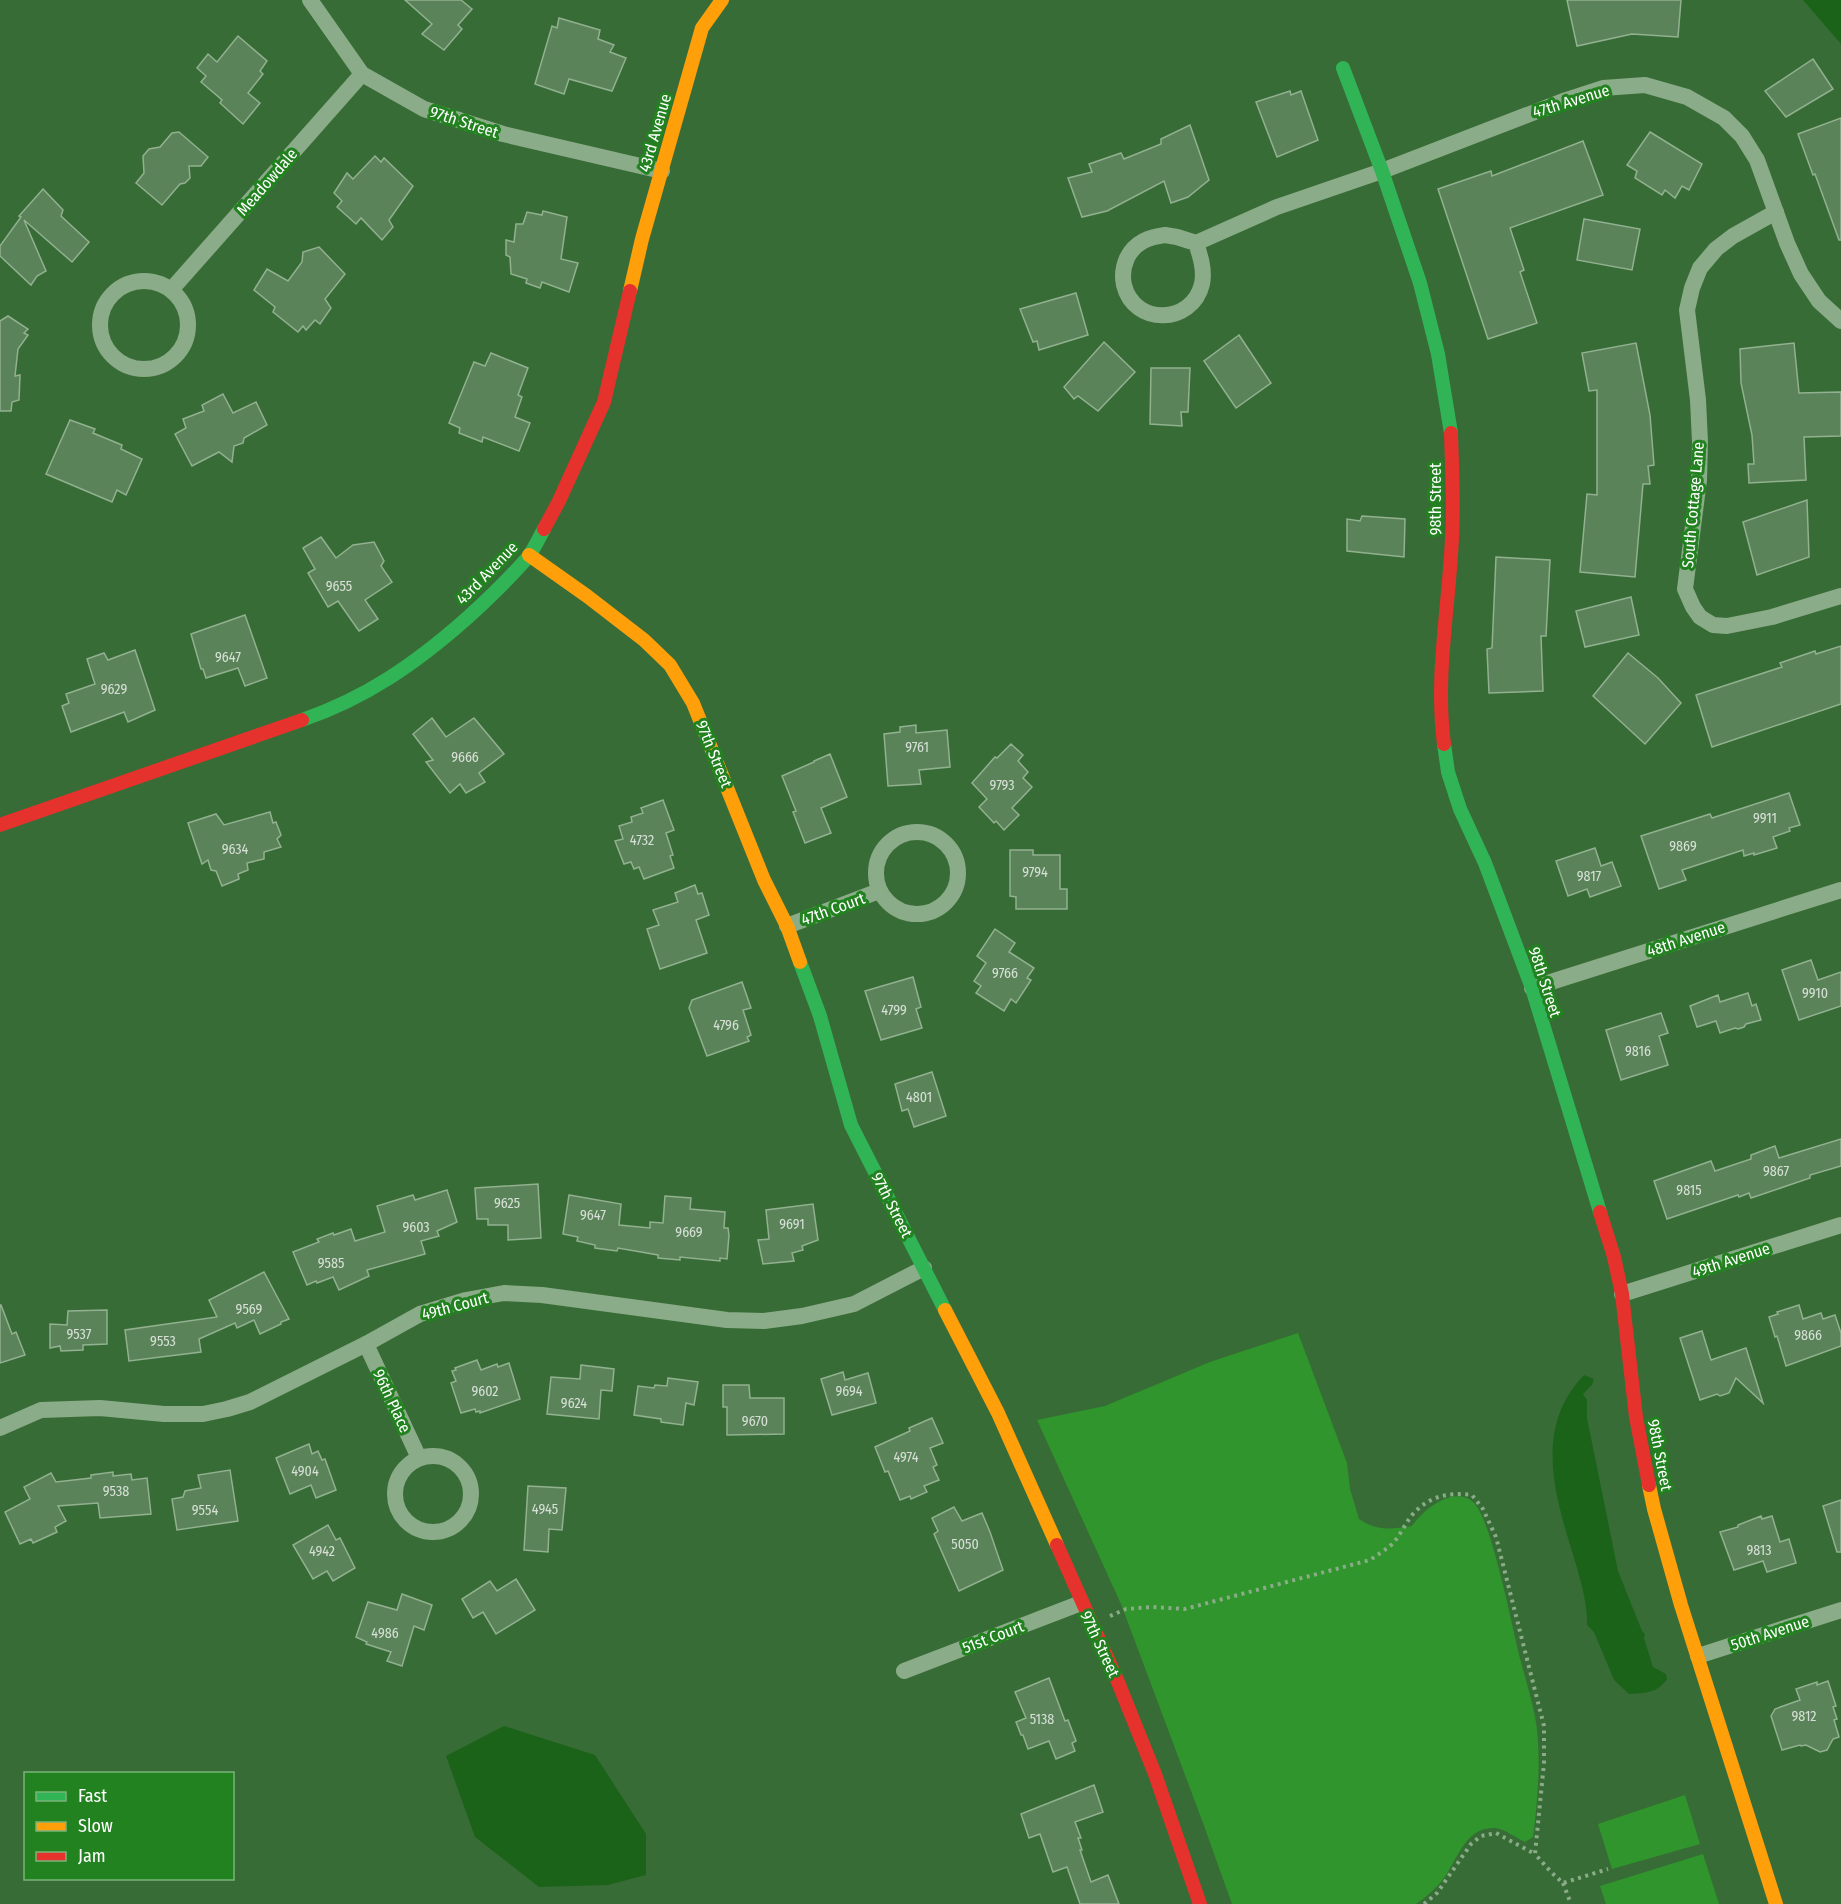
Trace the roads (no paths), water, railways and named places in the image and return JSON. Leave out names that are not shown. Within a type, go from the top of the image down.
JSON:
[{"type":"street","name":"97th Street","points":[[310,0],[362,74],[424,109],[503,134],[662,171]]},
{"type":"street","name":"43rd Avenue","points":[[0,825],[328,711],[367,692],[433,648],[486,601],[529,555],[559,501],[604,402],[642,239],[702,28],[722,0]]},
{"type":"street","name":"98th Street","points":[[1343,68],[1382,171],[1430,320],[1451,427],[1452,539],[1442,670],[1441,719],[1448,772],[1460,809],[1485,863],[1532,988],[1614,1257],[1622,1294],[1636,1417],[1663,1542],[1776,1904]]},
{"type":"street","name":"Meadowdale","points":[[171,290],[362,74]]},
{"type":"street","name":"47th Avenue","points":[[1196,243],[1276,207],[1382,171],[1566,100],[1603,88],[1645,85],[1687,97],[1724,118],[1742,136],[1757,160],[1787,243],[1801,274],[1819,301],[1841,321]]},
{"type":"street","name":"South Cottage Lane","points":[[1776,212],[1733,236],[1716,249],[1700,268],[1692,288],[1687,310],[1698,400],[1700,442],[1695,520],[1685,589],[1700,617],[1713,624],[1727,626],[1772,618],[1841,596]]},
{"type":"street","points":[[1165,235],[1196,243],[1201,256],[1202,281],[1198,294],[1191,304],[1180,312],[1155,315],[1132,302],[1123,278],[1124,264],[1130,252],[1140,243],[1152,237],[1165,235]]},
{"type":"street","points":[[143,280],[158,283],[171,290],[181,301],[187,314],[188,328],[185,342],[177,354],[166,363],[153,368],[139,369],[126,366],[114,358],[105,346],[100,332],[100,316],[105,302],[115,291],[128,283],[143,280]]},
{"type":"street","name":"97th Street","points":[[529,555],[644,640],[670,666],[693,703],[764,880],[787,926],[820,1016],[851,1125],[998,1413],[1118,1682],[1155,1774],[1200,1904]]},
{"type":"street","name":"47th Court","points":[[916,832],[929,834],[941,840],[951,850],[957,863],[958,876],[955,889],[948,901],[937,910],[924,914],[911,914],[898,910],[887,903],[879,891],[876,864],[881,852],[890,842],[902,835],[916,832]]},
{"type":"street","name":"48th Avenue","points":[[1532,988],[1841,890]]},
{"type":"street","name":"47th Court","points":[[787,926],[879,891]]},
{"type":"street","name":"49th Avenue","points":[[1622,1294],[1841,1225]]},
{"type":"street","name":"49th Court","points":[[0,1428],[41,1410],[100,1408],[203,1414],[227,1409],[250,1402],[366,1344],[420,1314],[466,1300],[504,1293],[579,1299],[727,1320],[764,1321],[802,1316],[854,1304],[924,1268]]},
{"type":"street","name":"96th Place","points":[[366,1344],[419,1458]]},
{"type":"street","points":[[432,1455],[444,1457],[464,1472],[470,1483],[472,1496],[466,1513],[453,1527],[442,1532],[429,1533],[417,1529],[406,1522],[398,1512],[394,1499],[397,1480],[408,1464],[419,1458],[432,1455]]},
{"type":"street","name":"51st Court","points":[[904,1671],[1082,1603]]},
{"type":"street","name":"50th Avenue","points":[[1698,1656],[1841,1610]]}]
